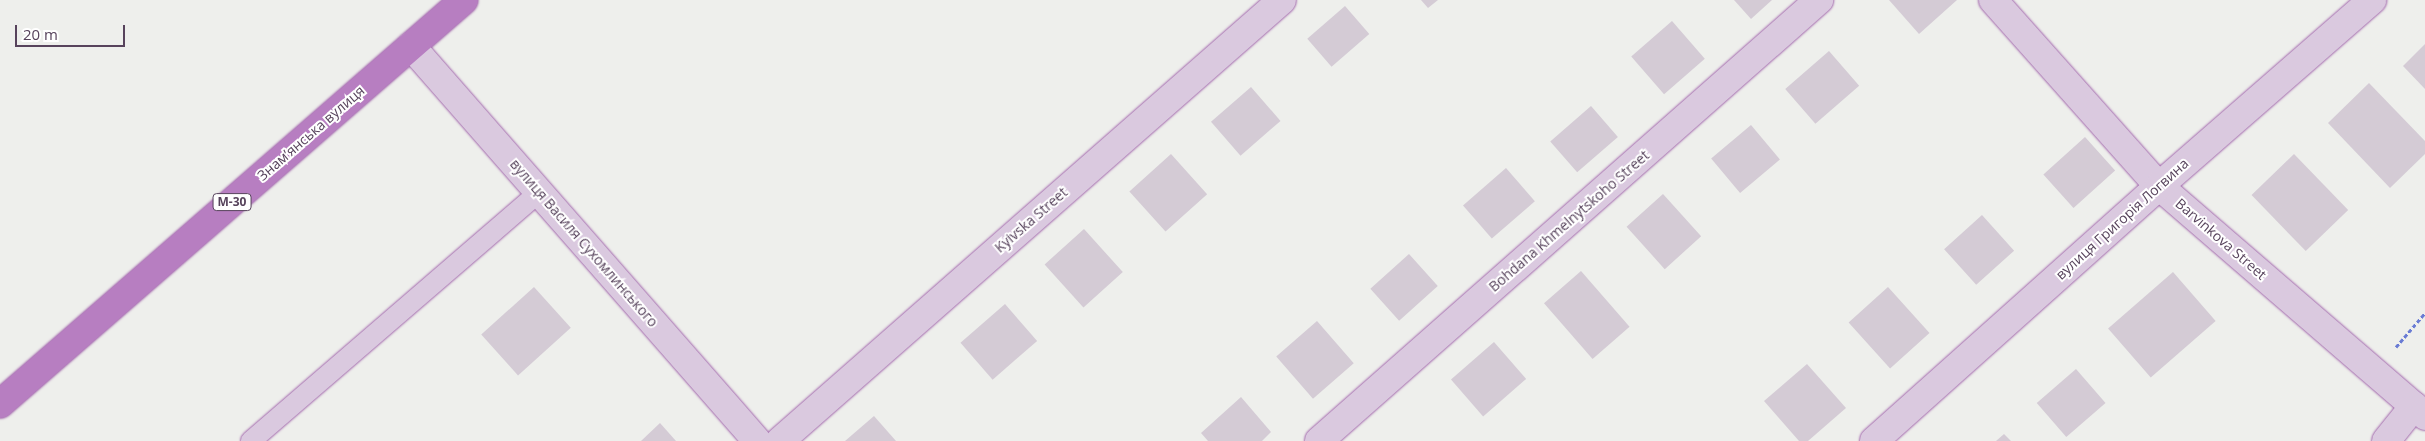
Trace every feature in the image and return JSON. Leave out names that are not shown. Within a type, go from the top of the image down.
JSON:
[{"type":"highway","name":"Знамʼянська вулиця","points":[[0,404],[464,0]]},
{"type":"street","name":"Kyivska Street","points":[[780,441],[1282,0]]},
{"type":"street","name":"Bohdana Khmelnytskoho Street","points":[[1319,441],[1819,0]]},
{"type":"street","name":"Barvinkova Street","points":[[1993,0],[2160,186],[2419,411]]},
{"type":"street","name":"вулиця Григорія Логвина","points":[[1874,441],[2372,0]]},
{"type":"street","name":"вулиця Василя Сухомлинського","points":[[411,46],[756,441]]},
{"type":"street","points":[[2386,441],[2419,411]]},
{"type":"lane","points":[[251,441],[539,192]]},
{"type":"path","points":[[2375,372],[2425,313]]},
{"type":"building","points":[[1421,0],[1438,0],[1428,8]]},
{"type":"building","points":[[1734,0],[1772,0],[1751,19]]},
{"type":"building","points":[[1889,0],[1957,0],[1919,34]]},
{"type":"building","points":[[1345,6],[1369,34],[1332,67],[1307,39]]},
{"type":"building","points":[[1672,21],[1705,59],[1664,94],[1631,56]]},
{"type":"building","points":[[2425,44],[2425,89],[2403,66]]},
{"type":"building","points":[[1829,51],[1859,86],[1815,124],[1785,89]]},
{"type":"building","points":[[2369,83],[2425,141],[2425,154],[2390,188],[2328,123]]},
{"type":"building","points":[[1251,87],[1281,121],[1241,156],[1211,122]]},
{"type":"building","points":[[1591,106],[1618,137],[1577,172],[1550,141]]},
{"type":"building","points":[[1751,125],[1780,159],[1740,193],[1711,158]]},
{"type":"building","points":[[2085,137],[2115,170],[2073,208],[2043,174]]},
{"type":"building","points":[[1171,154],[1207,194],[1166,232],[1129,191]]},
{"type":"building","points":[[2294,154],[2348,210],[2306,251],[2252,195]]},
{"type":"building","points":[[1506,168],[1535,201],[1492,239],[1463,205]]},
{"type":"building","points":[[1663,194],[1701,236],[1665,269],[1627,227]]},
{"type":"building","points":[[1982,215],[2014,251],[1976,285],[1944,249]]},
{"type":"building","points":[[1084,229],[1123,272],[1083,308],[1045,264]]},
{"type":"building","points":[[1409,254],[1438,286],[1399,321],[1370,289]]},
{"type":"building","points":[[1581,271],[1630,327],[1593,359],[1544,303]]},
{"type":"building","points":[[2173,272],[2216,321],[2151,377],[2108,328]]},
{"type":"building","points":[[534,287],[571,328],[518,375],[481,335]]},
{"type":"building","points":[[1888,287],[1929,333],[1890,369],[1849,322]]},
{"type":"building","points":[[1005,304],[1037,341],[993,380],[960,343]]},
{"type":"building","points":[[1317,321],[1354,363],[1313,399],[1276,356]]},
{"type":"building","points":[[1494,342],[1526,379],[1483,416],[1451,379]]},
{"type":"building","points":[[1807,364],[1846,408],[1808,441],[1799,441],[1764,401]]},
{"type":"building","points":[[2076,369],[2106,403],[2066,437],[2037,403]]},
{"type":"building","points":[[1241,397],[1271,432],[1262,441],[1208,441],[1201,433]]},
{"type":"building","points":[[874,416],[896,441],[845,441]]},
{"type":"building","points":[[660,423],[676,441],[641,441]]},
{"type":"building","points":[[2004,434],[2011,441],[1996,441]]}]
